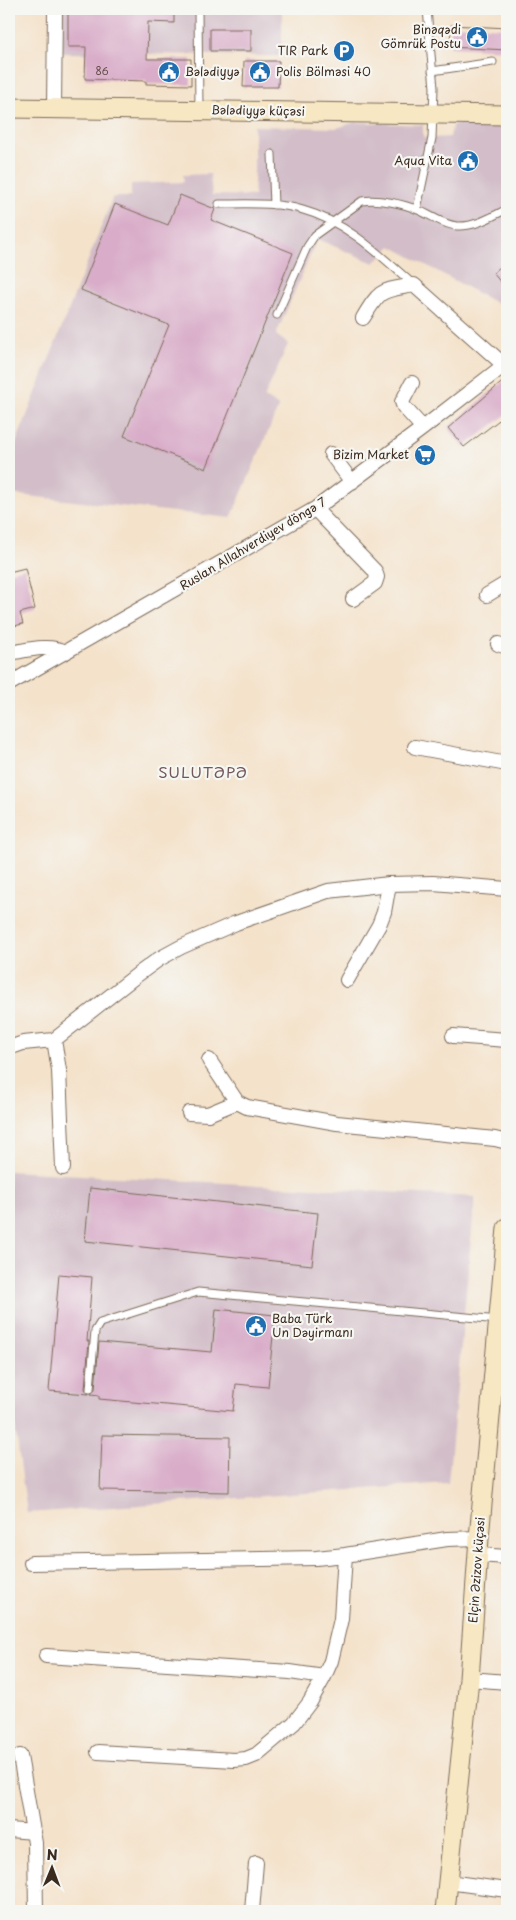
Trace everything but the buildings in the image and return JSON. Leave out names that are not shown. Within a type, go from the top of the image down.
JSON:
[{"type":"street","points":[[54,108],[55,9]]},
{"type":"street","name":"Bələdiyyə küçəsi","points":[[9,108],[507,115]]},
{"type":"street","points":[[363,318],[377,294],[414,285],[506,364]]},
{"type":"street","name":"Ruslan Allahverdiyev döngə 7","points":[[9,684],[315,509],[506,364]]},
{"type":"street","points":[[412,383],[402,402],[404,407],[424,428]]},
{"type":"street","points":[[331,454],[352,482]]},
{"type":"street","points":[[315,509],[374,570],[377,577],[375,583],[353,599]]},
{"type":"street","points":[[487,595],[507,583]]},
{"type":"street","points":[[9,653],[47,648],[57,648],[66,652]]},
{"type":"street","points":[[415,746],[507,764]]},
{"type":"street","points":[[9,1048],[23,1043],[54,1040],[151,964],[181,948],[236,924],[328,892],[389,884],[434,883],[507,889]]},
{"type":"street","points":[[347,980],[379,925],[384,912],[389,884]]},
{"type":"street","points":[[453,1036],[507,1040]]},
{"type":"street","points":[[54,1040],[59,1070],[63,1168]]},
{"type":"street","points":[[209,1060],[238,1102],[247,1107],[337,1124],[495,1139],[507,1142]]},
{"type":"street","points":[[189,1112],[208,1114],[238,1102]]},
{"type":"street","name":"Elçin Əzizov küçəsi","points":[[445,1911],[469,1679],[507,1228]]},
{"type":"street","points":[[31,1563],[316,1558],[447,1539],[479,1547],[507,1557]]},
{"type":"street","points":[[98,1752],[234,1760],[246,1759],[256,1755],[294,1723],[310,1702],[324,1677],[331,1661],[341,1618],[345,1555]]},
{"type":"street","points":[[46,1656],[290,1672],[324,1677]]},
{"type":"street","points":[[469,1679],[507,1682]]},
{"type":"street","points":[[20,1756],[34,1832],[36,1911]]},
{"type":"street","points":[[9,1830],[34,1832]]},
{"type":"street","points":[[252,1911],[256,1863]]},
{"type":"street","points":[[448,1882],[507,1890]]},
{"type":"lane","points":[[198,9],[199,110]]},
{"type":"lane","points":[[417,209],[432,138],[434,88],[427,9]]},
{"type":"lane","points":[[432,71],[493,62]]},
{"type":"lane","points":[[272,154],[274,205]]},
{"type":"lane","points":[[277,315],[307,247],[315,235],[362,201],[370,199],[417,209],[456,226],[479,223],[507,209]]},
{"type":"lane","points":[[219,204],[274,205],[303,210],[333,221],[367,244],[414,285]]},
{"type":"lane","points":[[90,1389],[95,1331],[100,1323],[198,1292],[499,1320]]},
{"type":"shaded area","points":[[62,9],[282,9],[282,56],[62,53]]},
{"type":"shaded area","points":[[355,122],[423,125],[423,137],[432,138],[450,137],[453,124],[507,125],[507,309],[391,246],[374,263],[317,239],[276,335],[288,344],[264,398],[279,406],[231,518],[9,494],[9,461],[113,197],[131,197],[131,184],[184,182],[183,175],[210,174],[212,195],[254,196],[254,126],[337,128]]},
{"type":"shaded area","name":"Baba Türk Un Dəyirmanı","points":[[9,1171],[475,1197],[448,1483],[27,1513],[9,1381]]},
{"type":"place","name":"Binəqədi Gömrük Postu","points":[[477,37]]},
{"type":"place","name":"TIR Park","points":[[344,51]]},
{"type":"place","name":"Bələdiyyə","points":[[169,72]]},
{"type":"place","name":"Polis Bölməsi 40","points":[[260,72]]},
{"type":"place","name":"Aqua Vita","points":[[468,161]]},
{"type":"place","name":"Bizim Market","points":[[425,455]]},
{"type":"place","name":"Baba Türk Un Dəyirmanı","points":[[256,1326]]},
{"type":"district","name":"SULUTƏPƏ","points":[[203,773]]}]
